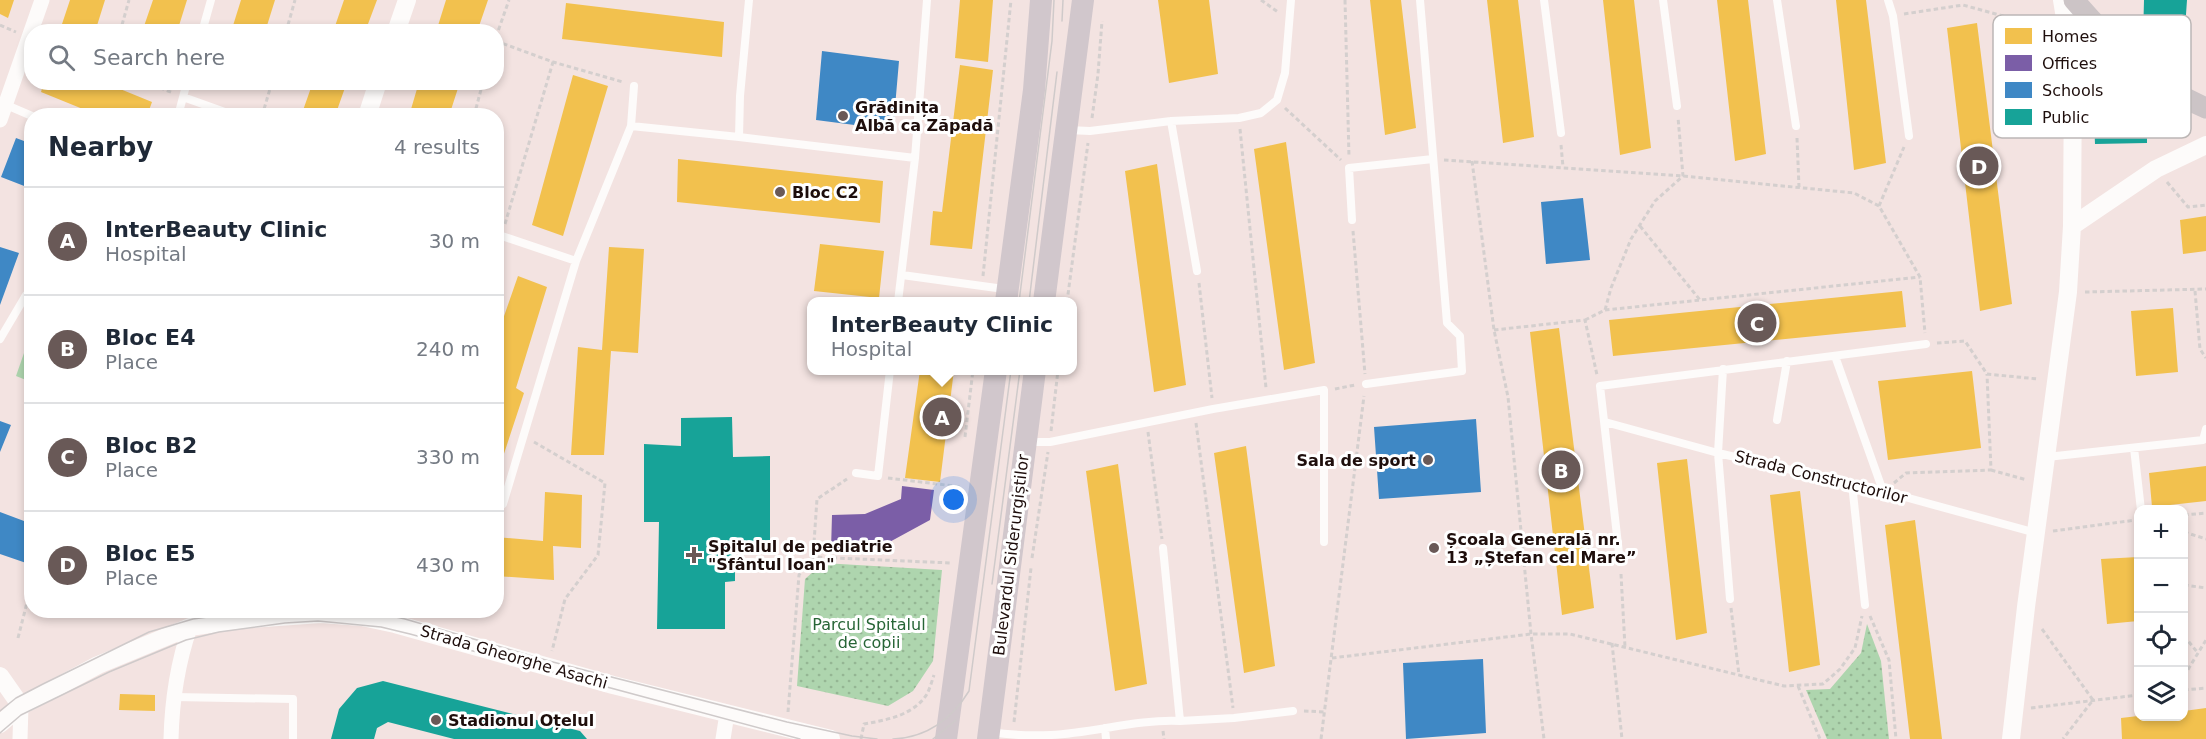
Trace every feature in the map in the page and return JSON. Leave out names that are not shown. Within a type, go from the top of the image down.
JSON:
[{"type":"main road","points":[[1007,296],[1034,90],[1041,0]]},
{"type":"main road","points":[[1045,297],[1083,0]]},
{"type":"main road","points":[[2074,0],[2088,15]]},
{"type":"main road","points":[[2191,100],[2206,108]]},
{"type":"main road","points":[[946,739],[957,561],[980,489],[995,375]]},
{"type":"main road","name":"Bulevardul Siderurgiștilor","points":[[989,736],[1034,375]]},
{"type":"street","points":[[33,24],[42,0]]},
{"type":"street","points":[[399,24],[407,0]]},
{"type":"street","points":[[2062,0],[2064,15]]},
{"type":"street","points":[[0,120],[3,104],[24,48]]},
{"type":"street","points":[[370,108],[375,90]]},
{"type":"street","points":[[2011,739],[2026,607],[2068,292],[2074,138]]},
{"type":"street","points":[[2072,226],[2156,169],[2206,145]]},
{"type":"street","name":"Strada Gheorghe Asachi","points":[[367,618],[548,668],[831,739]]},
{"type":"street","points":[[171,739],[172,697],[193,619]]},
{"type":"street","name":"Strada Gheorghe Asachi","points":[[0,724],[21,706],[98,665],[193,619]]},
{"type":"street","points":[[0,676],[21,706],[20,739]]},
{"type":"street","points":[[723,739],[729,715]]},
{"type":"lane","points":[[204,24],[211,0]]},
{"type":"lane","points":[[739,137],[740,96],[749,0]]},
{"type":"lane","points":[[899,297],[915,158],[927,0]]},
{"type":"lane","points":[[1066,130],[1090,131],[1172,122],[1239,118],[1262,112],[1277,100],[1285,73],[1291,0]]},
{"type":"lane","points":[[1366,384],[1462,371],[1460,336],[1448,324],[1420,0]]},
{"type":"lane","points":[[1544,0],[1561,133]]},
{"type":"lane","points":[[1664,0],[1677,106]]},
{"type":"lane","points":[[1777,0],[1796,126]]},
{"type":"lane","points":[[1888,0],[1893,16],[1909,136]]},
{"type":"lane","points":[[504,501],[576,261],[631,126],[634,86]]},
{"type":"lane","points":[[180,108],[185,90]]},
{"type":"lane","points":[[183,97],[214,108]]},
{"type":"lane","points":[[3,104],[24,113]]},
{"type":"lane","points":[[1172,122],[1197,271]]},
{"type":"lane","points":[[631,126],[915,158]]},
{"type":"lane","points":[[1352,220],[1349,168],[1433,159]]},
{"type":"lane","points":[[504,236],[576,261]]},
{"type":"lane","points":[[902,275],[982,286],[1007,296]]},
{"type":"lane","points":[[0,339],[24,298]]},
{"type":"lane","points":[[1620,562],[1600,386],[1926,344]]},
{"type":"lane","points":[[1835,356],[1883,491]]},
{"type":"lane","points":[[1777,420],[1787,361]]},
{"type":"lane","points":[[1723,369],[1719,453],[1730,599]]},
{"type":"lane","points":[[856,472],[878,476],[889,375]]},
{"type":"lane","points":[[1025,442],[1050,442],[1213,409],[1324,390],[1324,542]]},
{"type":"lane","name":"Strada Constructorilor","points":[[1605,422],[1719,453],[1883,491],[2037,533]]},
{"type":"lane","points":[[2047,457],[2205,440],[2206,429]]},
{"type":"lane","points":[[2134,448],[2140,505]]},
{"type":"lane","points":[[1852,484],[1865,604]]},
{"type":"lane","points":[[1163,548],[1180,721]]},
{"type":"lane","points":[[172,697],[293,699],[293,739]]},
{"type":"lane","points":[[989,736],[1052,735],[1162,720],[1234,718],[1293,711]]},
{"type":"lane","points":[[1105,728],[1106,739]]},
{"type":"path","points":[[122,24],[129,0]]},
{"type":"path","points":[[288,24],[295,0]]},
{"type":"path","points":[[501,24],[508,0]]},
{"type":"path","points":[[982,286],[1011,0]]},
{"type":"path","points":[[1261,0],[1265,3]]},
{"type":"path","points":[[1345,0],[1349,168]]},
{"type":"path","points":[[1893,16],[1963,5],[1999,15]]},
{"type":"path","points":[[1068,297],[1098,74],[1102,18]]},
{"type":"path","points":[[504,42],[553,62],[634,86]]},
{"type":"path","points":[[504,218],[553,62]]},
{"type":"path","points":[[166,90],[183,97]]},
{"type":"path","points":[[264,108],[270,90]]},
{"type":"path","points":[[476,108],[481,90]]},
{"type":"path","points":[[1277,100],[1349,168]]},
{"type":"path","points":[[1677,106],[1683,176]]},
{"type":"path","points":[[1239,118],[1268,399]]},
{"type":"path","points":[[1796,126],[1799,187]]},
{"type":"path","points":[[1561,133],[1563,167]]},
{"type":"path","points":[[1879,206],[1909,136]]},
{"type":"path","points":[[1433,159],[1683,176],[1799,187],[1854,193],[1879,206],[1920,277],[1926,344],[1965,341],[1987,374],[1991,470]]},
{"type":"path","points":[[1472,161],[1494,330],[1508,397],[1531,634],[1544,739]]},
{"type":"path","points":[[2156,169],[2188,207],[2206,205]]},
{"type":"path","points":[[1605,310],[1630,239],[1655,201],[1683,176]]},
{"type":"path","points":[[1321,739],[1366,384],[1352,220]]},
{"type":"path","points":[[1640,226],[1700,300]]},
{"type":"path","points":[[1197,271],[1213,409]]},
{"type":"path","points":[[1494,330],[1585,320],[1605,310],[1920,277]]},
{"type":"path","points":[[2068,292],[2206,289]]},
{"type":"path","points":[[2195,291],[2200,349],[2206,358]]},
{"type":"path","points":[[1585,320],[1600,386]]},
{"type":"path","points":[[1987,374],[2056,381]]},
{"type":"path","points":[[965,440],[972,375]]},
{"type":"path","points":[[1012,735],[1032,561],[1057,375]]},
{"type":"path","points":[[1324,390],[1366,384]]},
{"type":"path","points":[[1195,413],[1234,718]]},
{"type":"path","points":[[1146,422],[1163,548]]},
{"type":"path","points":[[525,436],[605,483],[598,555],[565,599],[548,668]]},
{"type":"path","points":[[1906,473],[1991,470],[2043,484]]},
{"type":"path","points":[[787,729],[800,575],[813,557],[817,499],[856,472]]},
{"type":"path","points":[[878,476],[980,489]]},
{"type":"path","points":[[2188,515],[2206,513]]},
{"type":"path","points":[[2037,533],[2134,521]]},
{"type":"path","points":[[2188,533],[2206,539]]},
{"type":"path","points":[[813,557],[957,561]]},
{"type":"path","points":[[1620,562],[1625,647]]},
{"type":"path","points":[[2188,586],[2206,588]]},
{"type":"path","points":[[1730,599],[1739,675]]},
{"type":"path","points":[[1332,658],[1531,634],[1570,634],[1784,686],[1823,684],[1840,669],[1855,648],[1865,604]]},
{"type":"path","points":[[1865,604],[1888,660],[1896,739]]},
{"type":"path","points":[[2026,607],[2093,700]]},
{"type":"path","points":[[18,638],[24,614]]},
{"type":"path","points":[[2188,669],[2206,640]]},
{"type":"path","points":[[2188,641],[2198,653]]},
{"type":"path","points":[[1612,644],[1622,739]]},
{"type":"path","points":[[861,739],[864,724],[890,720],[909,711],[927,694],[934,674]]},
{"type":"path","points":[[1798,686],[1820,739]]},
{"type":"path","points":[[2188,690],[2206,688]]},
{"type":"path","points":[[2014,710],[2134,696]]},
{"type":"path","points":[[2063,739],[2093,700]]},
{"type":"path","points":[[1293,711],[1325,712]]},
{"type":"green space","points":[[24,353],[24,379],[16,376]]},
{"type":"green space","name":"Parcul Spitalul de copii","points":[[823,563],[942,570],[933,661],[913,691],[888,706],[797,686],[805,579]]},
{"type":"green space","points":[[1867,624],[1881,661],[1889,739],[1827,739],[1806,690],[1830,689],[1861,653]]},
{"type":"building: Homes","points":[[0,0],[14,0],[8,18],[0,14]]},
{"type":"building: Homes","points":[[70,0],[105,0],[98,24],[62,24]]},
{"type":"building: Homes","points":[[153,0],[187,0],[180,24],[145,24]]},
{"type":"building: Homes","points":[[241,0],[275,0],[268,24],[234,24]]},
{"type":"building: Homes","points":[[344,0],[377,0],[368,24],[336,24]]},
{"type":"building: Homes","points":[[446,0],[488,0],[480,24],[438,24]]},
{"type":"building: Homes","points":[[960,0],[993,0],[988,62],[955,58]]},
{"type":"building: Homes","points":[[1158,0],[1209,0],[1218,74],[1169,83]]},
{"type":"building: Homes","points":[[1370,0],[1401,0],[1416,128],[1385,135]]},
{"type":"building: Homes","points":[[1487,0],[1518,0],[1534,137],[1503,143]]},
{"type":"building: Homes","points":[[1603,0],[1634,0],[1651,148],[1620,155]]},
{"type":"building: Homes","points":[[1717,0],[1748,0],[1766,154],[1735,161]]},
{"type":"building: Homes","points":[[1836,0],[1866,0],[1886,163],[1854,170]]},
{"type":"building: Homes","points":[[566,3],[724,22],[722,57],[562,39]]},
{"type":"building: Homes","points":[[1977,23],[2012,304],[1980,311],[1947,28]]},
{"type":"building: Homes","points":[[960,65],[993,70],[972,249],[930,245],[933,211],[942,212]]},
{"type":"building: Homes","points":[[573,75],[608,86],[563,236],[532,225]]},
{"type":"building: Homes","points":[[42,90],[123,90],[152,102],[150,108],[80,108],[41,92]]},
{"type":"building: Homes","points":[[310,90],[344,90],[338,108],[304,108]]},
{"type":"building: Homes","points":[[417,90],[457,90],[452,108],[411,108]]},
{"type":"building: Homes","points":[[1286,142],[1315,363],[1284,370],[1254,149]]},
{"type":"building: Homes","name":"Bloc C2","points":[[678,159],[883,181],[880,223],[677,202]]},
{"type":"building: Homes","points":[[1157,164],[1186,385],[1154,392],[1125,171]]},
{"type":"building: Homes","points":[[2206,216],[2206,251],[2183,254],[2180,220]]},
{"type":"building: Homes","points":[[820,244],[884,251],[879,297],[814,291]]},
{"type":"building: Homes","points":[[609,247],[644,249],[638,353],[611,351],[604,455],[571,455],[578,347],[602,350]]},
{"type":"building: Homes","points":[[518,276],[547,287],[516,388],[524,393],[504,454],[504,316]]},
{"type":"building: Homes","points":[[1902,291],[1906,327],[1613,356],[1609,320]]},
{"type":"building: Homes","points":[[2173,308],[2178,372],[2136,376],[2131,311]]},
{"type":"building: Homes","points":[[1559,328],[1594,608],[1562,615],[1530,332]]},
{"type":"building: Homes","points":[[1972,371],[1981,448],[1888,460],[1878,381]]},
{"type":"building: Homes","points":[[919,375],[953,375],[940,482],[905,478]]},
{"type":"building: Homes","points":[[1246,446],[1275,666],[1244,673],[1214,453]]},
{"type":"building: Homes","points":[[1687,459],[1707,633],[1676,640],[1657,463]]},
{"type":"building: Homes","points":[[1118,464],[1147,684],[1115,691],[1086,471]]},
{"type":"building: Homes","points":[[2206,466],[2206,501],[2152,505],[2149,473]]},
{"type":"building: Homes","points":[[1800,491],[1820,665],[1789,672],[1770,495]]},
{"type":"building: Homes","points":[[545,492],[582,495],[581,548],[553,546],[554,580],[504,577],[504,538],[543,541]]},
{"type":"building: Homes","points":[[1915,520],[1942,739],[1910,739],[1885,525]]},
{"type":"building: Homes","points":[[2134,557],[2134,621],[2107,624],[2101,559]]},
{"type":"building: Homes","points":[[120,694],[155,695],[155,711],[119,710]]},
{"type":"building: Homes","points":[[2206,708],[2206,739],[2122,739],[2121,718],[2134,716],[2134,721],[2188,721],[2188,710]]},
{"type":"building: Offices","points":[[902,486],[934,490],[930,520],[873,551],[831,550],[832,515],[865,514],[901,499]]},
{"type":"building: Schools","points":[[822,51],[899,61],[893,130],[816,120]]},
{"type":"building: Schools","points":[[16,138],[24,141],[24,186],[1,177]]},
{"type":"building: Schools","points":[[1583,198],[1590,260],[1546,264],[1541,202]]},
{"type":"building: Schools","points":[[0,247],[19,253],[0,305]]},
{"type":"building: Schools","name":"Sala de sport","points":[[1476,419],[1481,492],[1379,499],[1374,427]]},
{"type":"building: Schools","points":[[0,421],[11,425],[0,452]]},
{"type":"building: Schools","points":[[0,512],[24,521],[24,562],[0,554]]},
{"type":"building: Schools","points":[[1483,659],[1486,733],[1406,739],[1403,663]]},
{"type":"building: Public","points":[[2144,0],[2187,0],[2186,15],[2144,15]]},
{"type":"building: Public","points":[[2095,138],[2147,138],[2147,143],[2095,144]]},
{"type":"building: Public","points":[[732,417],[733,457],[770,456],[770,542],[735,543],[735,581],[725,582],[725,629],[657,629],[659,522],[644,522],[644,444],[681,446],[681,418]]},
{"type":"building: Public","name":"Stadionul Oțelul","points":[[383,681],[580,731],[587,739],[454,739],[388,722],[377,728],[374,739],[331,739],[339,709],[357,688]]},
{"type":"tram line","points":[[1020,297],[1052,41],[1054,0]]},
{"type":"tram line","points":[[1062,21],[1063,0]]},
{"type":"tram line","points":[[1030,297],[1057,72]]},
{"type":"tram line","points":[[893,739],[916,735],[937,725],[955,710],[969,691],[1010,375]]},
{"type":"tram line","points":[[992,584],[1019,375]]},
{"type":"tram line","points":[[0,711],[16,698],[149,632],[200,618]]},
{"type":"tram line","points":[[400,618],[549,661],[787,722],[877,739]]},
{"type":"tram line","points":[[0,733],[21,715],[109,672],[186,640],[219,632],[318,621],[381,627],[410,634],[800,739]]},
{"type":"tram line","points":[[933,739],[956,720]]},
{"type":"place","name":"Grădinița Albă ca Zăpadă","points":[[843,116]]},
{"type":"place","name":"Bloc E5","points":[[1979,166]]},
{"type":"place","name":"Bloc C2","points":[[780,192]]},
{"type":"place","name":"Bloc B2","points":[[1757,323]]},
{"type":"place","name":"InterBeauty Clinic","points":[[942,417]]},
{"type":"place","name":"Sala de sport","points":[[1428,460]]},
{"type":"place","name":"Bloc E4","points":[[1561,470]]},
{"type":"place","name":"Școala Generală nr. 13 „Ștefan cel Mare”","points":[[1434,548]]},
{"type":"place","name":"Spitalul de pediatrie \"Sfântul Ioan\"","points":[[694,555]]},
{"type":"place","name":"Stadionul Oțelul","points":[[436,720]]}]
